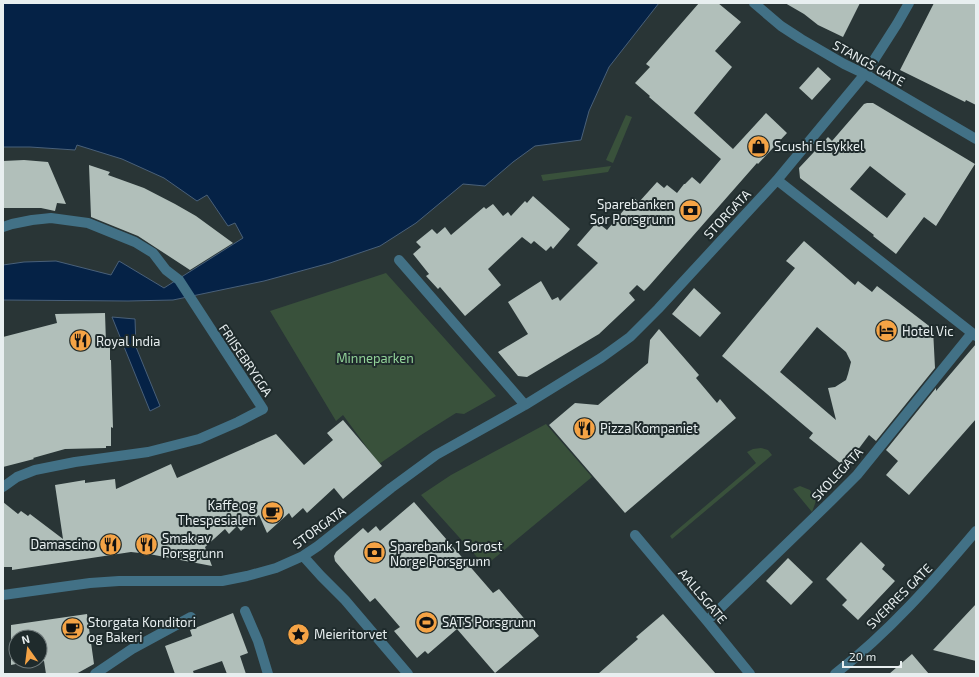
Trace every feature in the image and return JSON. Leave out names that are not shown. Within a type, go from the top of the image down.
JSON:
[{"type":"street","name":"STANGS GATE","points":[[754,3],[781,26],[801,39],[844,64],[865,74],[976,139]]},
{"type":"street","name":"STORGATA","points":[[3,595],[90,583],[119,581],[222,581],[276,568],[303,556],[430,460],[525,405],[601,358],[630,336],[658,309],[777,180],[865,74],[909,3]]},
{"type":"street","name":"SKOLEGATA","points":[[707,621],[828,505],[857,475],[974,335],[777,180]]},
{"type":"street","name":"FRIISEBRYGGA","points":[[3,227],[18,222],[51,218],[88,223],[135,242],[153,253],[166,270],[178,280],[263,409],[199,439],[148,452],[75,462],[35,470],[17,476],[3,487]]},
{"type":"street","points":[[399,260],[525,405]]},
{"type":"street","name":"SVERRES GATE","points":[[835,674],[903,613],[932,583],[976,531]]},
{"type":"street","name":"AALLSGATE","points":[[635,535],[750,674]]},
{"type":"street","points":[[303,556],[345,600],[408,674]]},
{"type":"street","points":[[245,611],[258,641],[268,674]]},
{"type":"street","points":[[95,674],[132,650],[191,617]]},
{"type":"green space","points":[[626,115],[632,117],[613,163],[606,160]]},
{"type":"green space","points":[[611,166],[608,172],[543,181],[541,175]]},
{"type":"green space","name":"Minneparken","points":[[386,273],[496,396],[464,414],[456,413],[379,464],[343,415],[336,421],[270,311]]},
{"type":"green space","points":[[546,424],[592,477],[485,566],[421,495],[451,475]]},
{"type":"green space","points":[[761,448],[768,450],[772,455],[672,539],[670,536],[756,463],[747,452],[753,449]]},
{"type":"green space","points":[[800,486],[810,490],[816,501],[812,512],[793,489]]},
{"type":"water","points":[[3,3],[659,3],[609,67],[589,111],[581,140],[535,146],[513,162],[485,186],[463,184],[416,223],[380,246],[330,263],[264,281],[173,300],[128,301],[3,300],[3,265],[24,262],[56,261],[111,275],[119,261],[164,288],[243,238],[235,223],[228,226],[207,195],[197,201],[164,178],[122,159],[77,145],[75,150],[3,147]]},
{"type":"water","points":[[112,317],[135,319],[136,347],[160,406],[150,411]]},
{"type":"building","points":[[699,3],[718,3],[741,22],[715,51],[732,67],[694,113],[733,149],[766,113],[787,133],[758,164],[757,163],[649,286],[644,291],[637,285],[629,293],[635,300],[599,334],[527,377],[518,376],[498,352],[528,334],[508,302],[541,281],[552,300],[558,297],[560,301],[598,263],[577,245],[597,222],[607,230],[634,198],[639,202],[657,182],[664,188],[667,185],[677,193],[692,177],[700,184],[721,159],[649,97],[650,96],[635,83],[650,67],[646,64]]},
{"type":"building","points":[[785,3],[860,3],[843,37],[818,25],[804,14]]},
{"type":"building","points":[[934,3],[976,3],[976,105],[966,100],[965,102],[900,70]]},
{"type":"building","points":[[818,67],[831,79],[812,100],[799,88]]},
{"type":"building","points":[[873,103],[975,164],[936,226],[924,217],[896,254],[873,236],[874,235],[800,178],[799,168],[828,137],[832,141],[864,104]],"holes":[[[870,166],[906,194],[887,218],[850,189]]]},
{"type":"building","points":[[24,160],[48,162],[66,204],[57,203],[55,211],[41,208],[3,208],[3,161]]},
{"type":"building","points":[[89,165],[110,172],[108,175],[144,188],[175,204],[196,216],[233,243],[190,270],[138,236],[91,217]]},
{"type":"building","points":[[533,196],[570,229],[553,249],[551,246],[546,251],[534,241],[531,244],[522,237],[488,269],[501,285],[465,316],[440,287],[438,289],[426,276],[429,274],[413,254],[421,247],[416,242],[432,229],[437,234],[445,227],[451,235],[484,207],[486,209],[493,204],[503,216],[508,212],[511,216],[525,201],[527,203]]},
{"type":"building","points":[[804,241],[855,285],[858,281],[872,292],[877,286],[933,329],[935,368],[876,441],[869,435],[845,467],[809,438],[813,433],[722,356],[795,268],[786,261]],"holes":[[[817,327],[846,352],[851,362],[846,380],[835,387],[828,388],[836,420],[780,372]]]},
{"type":"building","points":[[694,288],[721,313],[700,337],[672,314]]},
{"type":"building","points":[[105,313],[106,343],[110,343],[111,360],[113,428],[111,427],[111,446],[106,446],[106,448],[65,449],[3,467],[3,337],[57,323],[55,314]]},
{"type":"building","points":[[659,329],[699,375],[696,378],[717,403],[720,399],[736,418],[625,513],[549,425],[575,403],[598,405],[648,363],[650,340]]},
{"type":"building","points":[[976,344],[976,419],[909,495],[886,475],[898,461],[886,450],[936,388],[936,391]]},
{"type":"building","points":[[343,420],[382,466],[343,499],[334,488],[307,513],[303,508],[292,518],[289,513],[267,533],[259,515],[241,531],[237,526],[229,534],[225,529],[205,547],[212,566],[131,552],[12,570],[12,567],[3,567],[3,502],[18,514],[21,511],[28,516],[30,514],[63,539],[55,485],[85,480],[85,483],[115,479],[116,489],[171,464],[177,478],[276,434],[304,465],[333,440],[327,433]]},
{"type":"building","points":[[414,502],[493,593],[499,589],[539,636],[495,673],[457,629],[428,654],[425,651],[417,658],[394,631],[400,627],[375,598],[370,602],[335,561],[334,556],[336,552],[363,528],[368,533],[376,526],[380,531]]},
{"type":"building","points":[[861,542],[885,565],[882,569],[895,581],[858,620],[842,605],[847,600],[826,579]]},
{"type":"building","points":[[788,558],[813,582],[791,605],[766,581]]},
{"type":"building","points":[[976,604],[976,661],[933,650]]},
{"type":"building","points":[[233,613],[248,653],[240,656],[246,674],[227,674],[222,661],[193,671],[194,674],[175,674],[165,646],[192,636],[190,630]]},
{"type":"building","points":[[87,614],[94,664],[76,674],[46,674],[45,669],[48,669],[48,629],[11,629],[11,625]]},
{"type":"building","points":[[663,614],[716,674],[598,674],[638,639],[636,637]]},
{"type":"building","points":[[912,654],[929,674],[889,674]]},
{"type":"place","name":"Scushi Elsykkel","points":[[758,146]]},
{"type":"place","name":"Sparebanken Sør Porsgrunn","points":[[690,211]]},
{"type":"place","name":"Hotel Vic","points":[[887,331]]},
{"type":"place","name":"Royal India","points":[[81,341]]},
{"type":"place","name":"Pizza Kompaniet","points":[[584,428]]},
{"type":"place","name":"Kaffe og Thespesialen","points":[[272,512]]},
{"type":"place","name":"Damascino","points":[[111,544]]},
{"type":"place","name":"Smak av Porsgrunn","points":[[146,545]]},
{"type":"place","name":"Sparebank 1 Sørøst Norge Porsgrunn","points":[[375,553]]},
{"type":"place","name":"SATS Porsgrunn","points":[[427,622]]},
{"type":"place","name":"Storgata Konditori og Bakeri","points":[[73,629]]},
{"type":"place","name":"Meieritorvet","points":[[299,634]]}]
